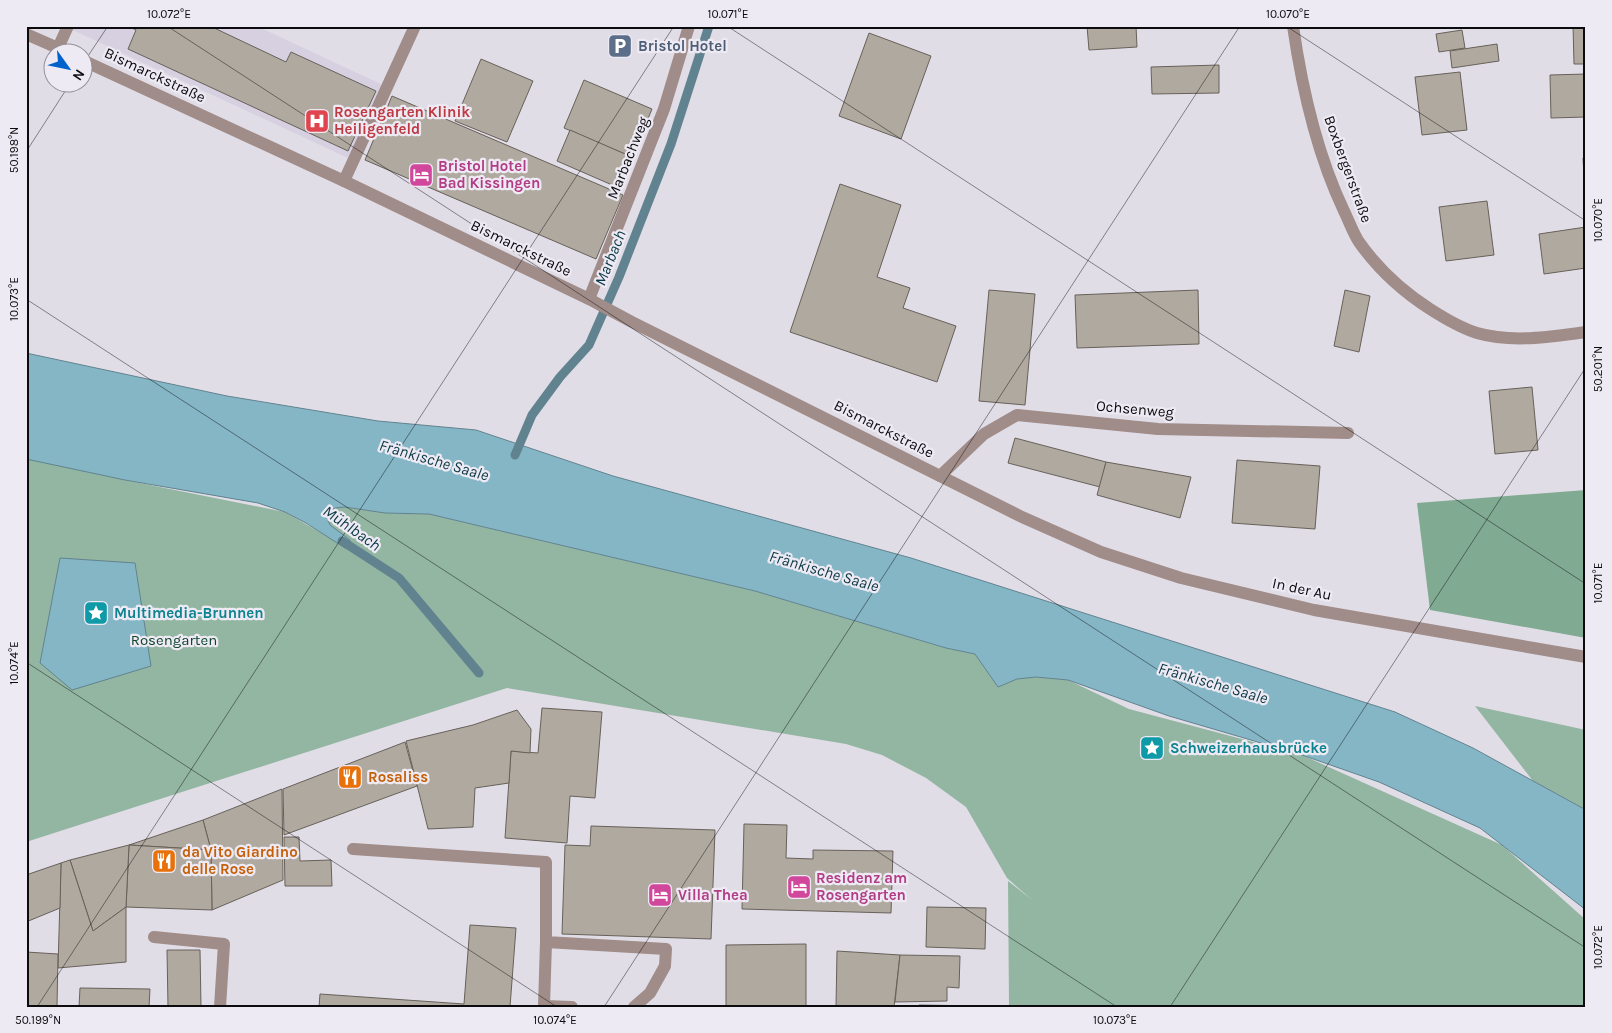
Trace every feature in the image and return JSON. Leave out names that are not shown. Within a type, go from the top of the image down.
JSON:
[{"type":"street","points":[[65,42],[68,26]]},
{"type":"street","points":[[344,181],[415,26]]},
{"type":"street","name":"Marbachweg","points":[[589,299],[664,109],[688,26]]},
{"type":"street","name":"Boxbergerstraße","points":[[1293,26],[1312,119],[1338,198],[1358,241],[1386,276],[1422,304],[1444,318],[1477,333],[1513,339],[1586,332]]},
{"type":"street","points":[[26,34],[44,42]]},
{"type":"street","name":"Bismarckstraße","points":[[92,65],[344,181],[589,299],[1022,517]]},
{"type":"street","name":"Ochsenweg","points":[[940,476],[984,434],[1017,415],[1158,429],[1348,433]]},
{"type":"street","name":"In der Au","points":[[1022,517],[1101,552],[1191,580],[1314,610],[1586,656]]},
{"type":"street","points":[[353,849],[546,862],[544,1006],[572,1007]]},
{"type":"street","points":[[154,937],[224,944],[220,1007]]},
{"type":"street","points":[[546,942],[666,948],[665,966],[662,973],[650,993],[634,1007]]},
{"type":"shaded area","name":"Rosengarten Klinik Heiligenfeld","points":[[64,26],[261,26],[261,28],[383,85],[348,158]]},
{"type":"green space","name":"Rosengarten","points":[[26,458],[285,512],[380,567],[330,525],[327,518],[336,508],[345,507],[385,513],[429,514],[755,591],[946,648],[975,654],[998,687],[1017,679],[1036,677],[1068,680],[1129,709],[1302,755],[1502,845],[1586,920],[1586,1007],[1009,1007],[1008,881],[1031,899],[1007,878],[966,807],[926,778],[882,755],[846,744],[507,688],[26,842]]},
{"type":"green space","points":[[1586,490],[1586,638],[1430,610],[1417,503]]},
{"type":"green space","points":[[1475,706],[1586,730],[1586,810],[1533,781]]},
{"type":"water","name":"Fränkische Saale","points":[[26,353],[227,396],[378,421],[476,430],[613,476],[911,558],[1395,712],[1473,748],[1586,810],[1586,910],[1480,828],[1379,782],[1302,755],[1169,716],[1068,680],[1036,677],[1017,679],[998,687],[975,654],[946,648],[755,591],[429,514],[385,513],[345,507],[335,508],[328,513],[327,518],[330,525],[350,540],[350,548],[345,548],[285,512],[258,503],[125,480],[26,459]]},
{"type":"water","name":"Multimedia-Brunnen","points":[[60,558],[135,563],[151,666],[72,690],[40,663]]},
{"type":"building","name":"Rosengarten Klinik Heiligenfeld","points":[[128,26],[210,26],[286,62],[291,52],[376,91],[348,151],[128,49],[136,30]]},
{"type":"building","points":[[1087,26],[1136,26],[1137,47],[1089,50]]},
{"type":"building","points":[[1573,26],[1586,26],[1586,64],[1574,64]]},
{"type":"building","points":[[1462,30],[1465,48],[1439,52],[1436,34]]},
{"type":"building","points":[[869,33],[931,56],[901,139],[839,116]]},
{"type":"building","points":[[1497,44],[1499,61],[1452,68],[1450,51]]},
{"type":"building","points":[[481,59],[533,81],[507,142],[455,121]]},
{"type":"building","points":[[1219,65],[1219,93],[1152,94],[1151,67]]},
{"type":"building","points":[[1460,72],[1467,130],[1422,135],[1415,77]]},
{"type":"building","points":[[1586,74],[1586,117],[1551,118],[1550,75]]},
{"type":"building","points":[[584,80],[652,109],[632,157],[564,128]]},
{"type":"building","points":[[392,96],[623,195],[596,259],[365,160]]},
{"type":"building","points":[[570,130],[632,157],[619,188],[557,161]]},
{"type":"building","points":[[1583,158],[1586,158],[1586,212]]},
{"type":"building","points":[[840,184],[901,205],[877,277],[910,288],[903,308],[956,326],[937,382],[790,332]]},
{"type":"building","points":[[1487,201],[1494,255],[1446,261],[1439,207]]},
{"type":"building","points":[[1586,227],[1586,268],[1544,274],[1539,234]]},
{"type":"building","points":[[989,290],[1035,294],[1025,405],[979,401]]},
{"type":"building","points":[[1198,290],[1199,344],[1077,348],[1075,295]]},
{"type":"building","points":[[1345,290],[1370,296],[1359,352],[1334,346]]},
{"type":"building","points":[[1532,387],[1538,450],[1495,454],[1489,391]]},
{"type":"building","points":[[1015,438],[1106,462],[1100,487],[1008,463]]},
{"type":"building","points":[[1237,460],[1320,466],[1315,529],[1232,523]]},
{"type":"building","points":[[1106,462],[1191,477],[1180,518],[1097,495]]},
{"type":"building","points":[[542,708],[602,712],[595,798],[570,796],[567,843],[505,838],[511,751],[538,753]]},
{"type":"building","points":[[517,710],[531,729],[530,753],[511,751],[509,783],[475,788],[473,827],[428,829],[406,741],[473,725]]},
{"type":"building","points":[[405,742],[417,786],[284,835],[283,789]]},
{"type":"building","points":[[282,789],[283,880],[212,910],[211,850],[203,820]]},
{"type":"building","points":[[203,820],[211,850],[129,845],[138,842]]},
{"type":"building","points":[[744,824],[787,825],[786,858],[813,859],[813,850],[893,851],[891,913],[742,909]]},
{"type":"building","points":[[591,826],[715,830],[711,939],[562,934],[565,845],[590,846]]},
{"type":"building","points":[[284,837],[299,837],[300,861],[331,860],[332,886],[285,886]]},
{"type":"building","points":[[129,845],[211,850],[212,910],[126,907]]},
{"type":"building","points":[[129,845],[126,907],[93,931],[70,860]]},
{"type":"building","points":[[70,860],[93,931],[126,907],[126,962],[58,968],[61,863]]},
{"type":"building","points":[[61,863],[60,908],[26,922],[26,875]]},
{"type":"building","points":[[927,907],[986,908],[985,949],[926,947]]},
{"type":"building","points":[[470,925],[516,928],[510,1007],[319,1007],[320,994],[464,1004]]},
{"type":"building","points":[[806,944],[806,1007],[726,1007],[726,945]]},
{"type":"building","points":[[167,950],[200,950],[201,1007],[168,1007]]},
{"type":"building","points":[[837,951],[900,955],[894,1007],[836,1007]]},
{"type":"building","points":[[26,952],[58,954],[57,1007],[26,1007]]},
{"type":"building","points":[[900,955],[960,956],[959,988],[947,987],[947,1001],[895,1002]]},
{"type":"building","points":[[80,988],[150,989],[149,1007],[79,1007]]},
{"type":"building","points":[[919,1005],[982,1006],[982,1007],[919,1007]]},
{"type":"waterway","name":"Marbach","points":[[515,455],[532,415],[560,377],[589,345],[619,277],[671,144],[709,26]]},
{"type":"waterway","name":"Mühlbach","points":[[342,541],[399,578],[479,673]]},
{"type":"place","name":"Bristol Hotel","points":[[620,46]]},
{"type":"place","name":"Rosengarten Klinik Heiligenfeld","points":[[317,121]]},
{"type":"place","name":"Bristol Hotel Bad Kissingen","points":[[421,175]]},
{"type":"place","name":"Multimedia-Brunnen","points":[[96,613]]},
{"type":"place","name":"Schweizerhausbrücke","points":[[1152,748]]},
{"type":"place","name":"Rosaliss","points":[[350,777]]},
{"type":"place","name":"da Vito Giardino delle Rose","points":[[164,861]]},
{"type":"place","name":"Residenz am Rosengarten","points":[[799,887]]},
{"type":"place","name":"Villa Thea","points":[[660,895]]}]
